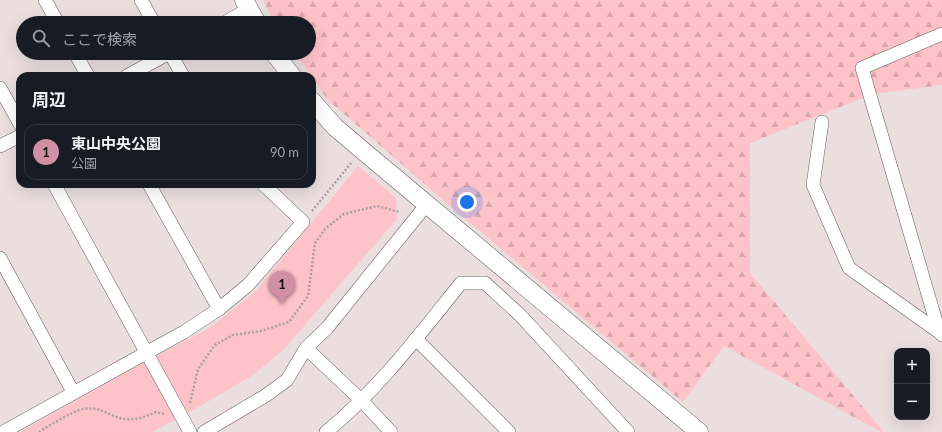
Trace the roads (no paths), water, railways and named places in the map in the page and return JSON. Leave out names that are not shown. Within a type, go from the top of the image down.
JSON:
[{"type":"street","points":[[45,0],[54,16]]},
{"type":"street","points":[[141,0],[150,16]]},
{"type":"street","points":[[239,16],[250,11]]},
{"type":"street","points":[[940,333],[862,68],[942,34]]},
{"type":"street","points":[[79,60],[86,72]]},
{"type":"street","points":[[134,72],[157,60]]},
{"type":"street","points":[[174,60],[181,72]]},
{"type":"street","points":[[279,60],[289,72]]},
{"type":"street","points":[[0,88],[16,117]]},
{"type":"street","points":[[316,106],[334,127],[699,432]]},
{"type":"street","points":[[822,122],[813,185],[849,268],[940,333]]},
{"type":"street","points":[[0,146],[16,138]]},
{"type":"street","points":[[56,188],[148,352],[190,432]]},
{"type":"street","points":[[151,188],[219,309]]},
{"type":"street","points":[[1,431],[184,332],[219,309],[248,285],[302,222],[267,188]]},
{"type":"street","points":[[204,432],[265,396],[287,380],[306,348],[326,328],[427,204]]},
{"type":"street","points":[[0,258],[73,392]]},
{"type":"street","points":[[326,432],[362,401],[416,339],[461,283],[485,283],[520,315],[628,432]]},
{"type":"street","points":[[416,339],[509,432]]},
{"type":"street","points":[[306,348],[362,401],[391,432]]},
{"type":"place","name":"東山中央公園","points":[[282,304]]}]
